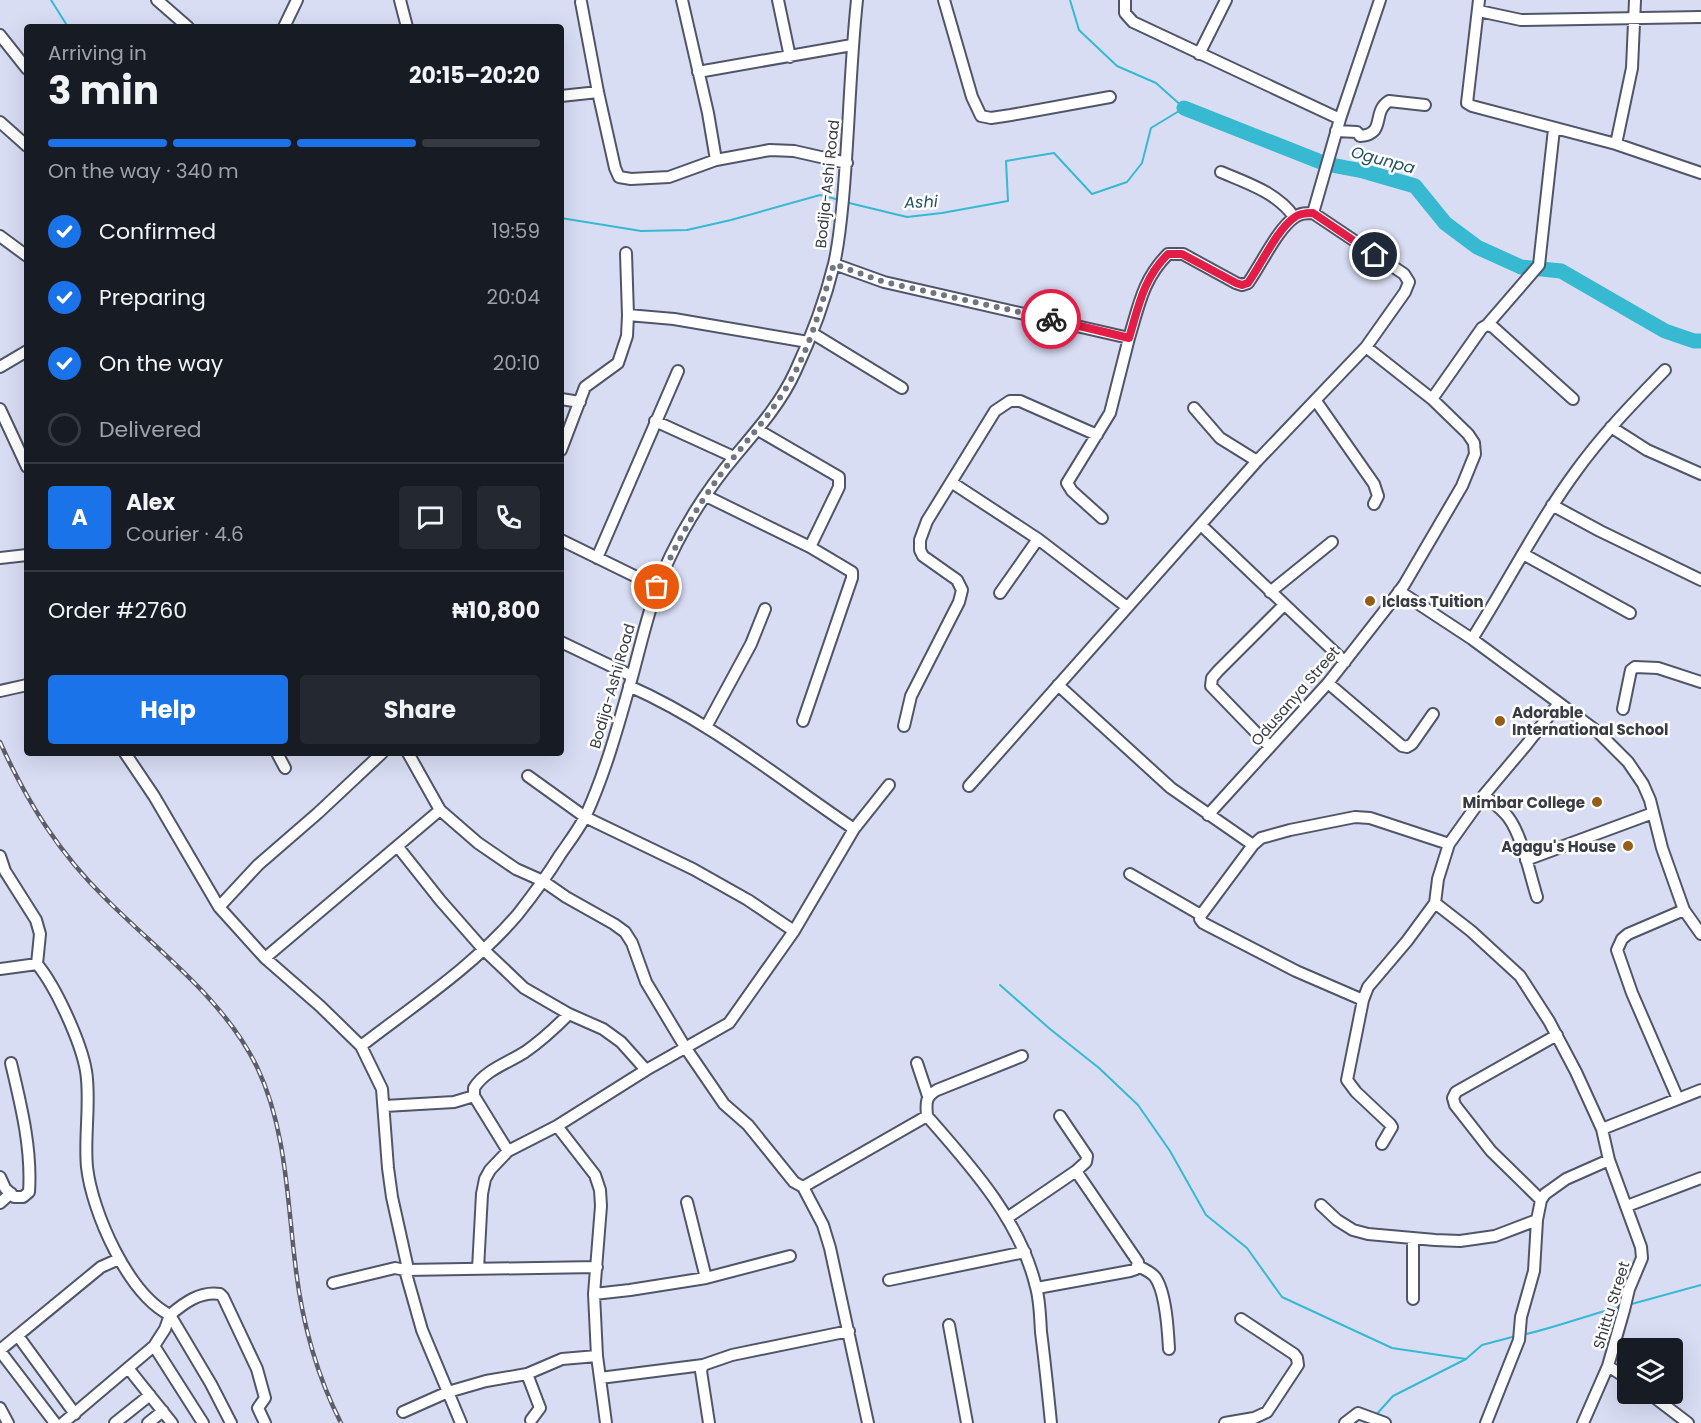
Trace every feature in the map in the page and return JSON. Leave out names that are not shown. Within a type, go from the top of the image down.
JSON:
[{"type":"street","points":[[158,0],[185,24]]},
{"type":"street","points":[[285,24],[297,0]]},
{"type":"street","points":[[400,0],[406,24]]},
{"type":"street","points":[[682,0],[708,113],[716,160]]},
{"type":"street","points":[[778,0],[790,57]]},
{"type":"street","name":"Bodija-Ashi Road","points":[[361,1046],[483,949],[516,916],[543,881],[585,817],[601,777],[657,587],[676,546],[706,496],[734,457],[758,430],[794,375],[810,337],[834,264],[842,215],[847,163],[852,45],[857,0]]},
{"type":"street","points":[[944,0],[972,97],[981,116],[991,118],[1011,116],[1110,98]]},
{"type":"street","points":[[1125,0],[1125,13],[1133,22],[1340,119]]},
{"type":"street","points":[[1199,54],[1226,0]]},
{"type":"street","points":[[1313,213],[1336,131],[1380,0]]},
{"type":"street","points":[[1616,144],[1632,68],[1635,0]]},
{"type":"street","points":[[581,2],[598,92],[619,177],[631,180],[669,177],[716,160],[770,150],[794,151],[847,163]]},
{"type":"street","points":[[1700,170],[1467,103],[1479,6],[1521,20],[1701,17]]},
{"type":"street","points":[[0,35],[24,65]]},
{"type":"street","points":[[698,72],[852,45]]},
{"type":"street","points":[[564,96],[598,92]]},
{"type":"street","points":[[1336,131],[1358,132],[1360,136],[1371,134],[1376,129],[1382,107],[1389,101],[1425,105]]},
{"type":"street","points":[[0,122],[24,143]]},
{"type":"street","points":[[1432,399],[1482,328],[1536,268],[1554,129]]},
{"type":"street","points":[[1221,172],[1270,195],[1285,205],[1294,217]]},
{"type":"street","points":[[969,786],[1257,462],[1366,347],[1405,292],[1408,282],[1404,274],[1313,213],[1294,217],[1275,240],[1248,283],[1242,285],[1182,254],[1168,254],[1159,263],[1145,285],[1110,413],[1067,483],[1072,491],[1102,518]]},
{"type":"street","points":[[0,236],[24,253]]},
{"type":"street","points":[[564,442],[585,387],[618,363],[627,336],[626,253]]},
{"type":"street","points":[[834,264],[884,282],[1129,338]]},
{"type":"street","points":[[628,315],[810,337],[902,388]]},
{"type":"street","points":[[1486,325],[1493,327],[1573,399]]},
{"type":"street","name":"Odusanya Street","points":[[1208,815],[1328,683],[1399,591],[1462,486],[1475,454],[1474,443],[1468,434],[1432,399],[1366,347]]},
{"type":"street","points":[[0,367],[24,353]]},
{"type":"street","points":[[1472,639],[1552,505],[1574,473],[1611,428],[1665,370]]},
{"type":"street","points":[[597,558],[678,371]]},
{"type":"street","points":[[564,399],[580,402]]},
{"type":"street","points":[[904,726],[911,696],[959,602],[962,590],[957,580],[923,556],[920,550],[920,540],[927,520],[995,411],[1010,401],[1020,401],[1097,435]]},
{"type":"street","points":[[1316,401],[1374,484],[1378,496],[1374,504]]},
{"type":"street","points":[[1194,408],[1220,438],[1257,462]]},
{"type":"street","points":[[0,409],[24,461]]},
{"type":"street","points":[[655,421],[734,457]]},
{"type":"street","points":[[1611,428],[1647,450],[1701,474]]},
{"type":"street","points":[[758,430],[839,477],[839,487],[810,548]]},
{"type":"street","points":[[951,482],[1038,539],[1127,607]]},
{"type":"street","points":[[706,496],[810,548],[852,572],[852,578],[803,721]]},
{"type":"street","points":[[1552,505],[1701,580]]},
{"type":"street","points":[[1202,526],[1345,662]]},
{"type":"street","points":[[1000,593],[1038,539]]},
{"type":"street","points":[[564,542],[657,587]]},
{"type":"street","points":[[1270,592],[1332,542]]},
{"type":"street","points":[[1523,554],[1630,613]]},
{"type":"street","points":[[0,558],[24,555]]},
{"type":"street","points":[[1399,591],[1472,639],[1598,732],[1628,762],[1643,784],[1671,877],[1684,910],[1701,934]]},
{"type":"street","points":[[1270,747],[1211,686],[1212,678],[1218,671],[1284,605]]},
{"type":"street","points":[[706,727],[751,644],[765,609]]},
{"type":"street","points":[[564,644],[706,727],[779,775],[854,829]]},
{"type":"street","points":[[1623,709],[1631,670],[1635,667],[1658,668],[1701,682]]},
{"type":"street","points":[[1328,683],[1402,746],[1407,747],[1412,744],[1433,714]]},
{"type":"street","points":[[1058,685],[1171,789],[1253,845]]},
{"type":"street","points":[[0,692],[24,686]]},
{"type":"street","points":[[1382,1144],[1392,1127],[1356,1092],[1346,1075],[1363,1000],[1375,977],[1407,941],[1435,903],[1438,879],[1449,844],[1484,795],[1558,703]]},
{"type":"street","points":[[127,756],[160,806],[219,907],[265,958],[361,1046],[382,1089],[390,1188],[406,1270],[422,1330],[461,1423]]},
{"type":"street","points":[[279,756],[285,768]]},
{"type":"street","points":[[219,907],[258,866],[379,756]]},
{"type":"street","points":[[410,756],[440,810],[478,843],[498,858],[543,881],[625,932],[632,943],[646,982],[685,1047],[724,1104],[747,1125],[794,1182],[803,1187],[826,1236],[868,1423]]},
{"type":"street","points":[[528,776],[585,817],[693,869],[748,900],[794,931]]},
{"type":"street","points":[[478,1269],[482,1194],[485,1179],[490,1170],[508,1151],[557,1126],[646,1070],[729,1023],[794,931],[854,829],[889,785]]},
{"type":"street","points":[[1484,795],[1509,818],[1526,860],[1537,897]]},
{"type":"street","points":[[265,958],[440,810]]},
{"type":"street","points":[[1526,860],[1653,813]]},
{"type":"street","points":[[1363,1000],[1296,971],[1203,923],[1200,919],[1201,915],[1253,845],[1261,838],[1355,817],[1370,818],[1449,844]]},
{"type":"street","points":[[398,847],[483,949],[524,988],[569,1014],[603,1029],[621,1042],[646,1070]]},
{"type":"street","points":[[0,856],[5,871],[36,920],[40,934],[37,963],[55,990],[82,1057],[86,1072],[87,1167],[92,1192],[119,1259],[147,1298],[157,1308],[170,1315],[231,1423]]},
{"type":"street","points":[[1130,874],[1201,915]]},
{"type":"street","name":"Shittu Street","points":[[1435,903],[1471,931],[1520,976],[1557,1035],[1602,1129],[1609,1160],[1643,1252],[1629,1289],[1608,1366],[1583,1423]]},
{"type":"street","points":[[1678,1099],[1632,993],[1617,950],[1622,939],[1628,934],[1684,910]]},
{"type":"street","points":[[0,969],[37,963]]},
{"type":"street","points":[[508,1151],[474,1096],[474,1088],[477,1083],[497,1068],[524,1053],[546,1036],[569,1014]]},
{"type":"street","points":[[1541,1200],[1491,1151],[1455,1106],[1453,1098],[1456,1092],[1557,1035]]},
{"type":"street","points":[[928,1095],[1022,1056]]},
{"type":"street","points":[[0,1177],[5,1188],[14,1197],[27,1196],[30,1183],[28,1150],[22,1106],[12,1063]]},
{"type":"street","points":[[917,1063],[928,1095],[927,1116],[964,1158],[1008,1218],[1026,1252],[1037,1288],[1051,1422],[1038,1423]]},
{"type":"street","points":[[1602,1129],[1701,1090]]},
{"type":"street","points":[[385,1106],[454,1102],[474,1096]]},
{"type":"street","points":[[803,1187],[927,1116]]},
{"type":"street","points":[[1008,1218],[1084,1165],[1087,1157],[1060,1116]]},
{"type":"street","points":[[557,1126],[595,1174],[600,1190],[594,1294],[597,1356],[606,1423]]},
{"type":"street","points":[[1486,1423],[1520,1335],[1521,1317],[1534,1271],[1537,1220],[1541,1200],[1545,1194],[1566,1179],[1609,1160]]},
{"type":"street","points":[[1076,1172],[1137,1257],[1138,1266]]},
{"type":"street","points":[[1627,1206],[1701,1178]]},
{"type":"street","points":[[0,1203],[11,1193]]},
{"type":"street","points":[[687,1202],[706,1278]]},
{"type":"street","points":[[1321,1205],[1337,1220],[1353,1230],[1368,1234],[1413,1238],[1475,1240],[1495,1236],[1537,1220]]},
{"type":"street","points":[[1413,1238],[1413,1299]]},
{"type":"street","points":[[889,1280],[1026,1252]]},
{"type":"street","points":[[594,1294],[706,1278],[790,1256]]},
{"type":"street","points":[[55,1423],[0,1350],[101,1267],[119,1259]]},
{"type":"street","points":[[1037,1288],[1130,1271],[1138,1266]]},
{"type":"street","points":[[1138,1266],[1156,1280],[1166,1313],[1169,1348]]},
{"type":"street","points":[[333,1283],[395,1268],[406,1270],[597,1267]]},
{"type":"street","points":[[18,1336],[69,1420],[154,1346],[165,1329],[170,1315],[185,1302],[204,1294],[220,1294],[257,1369],[265,1398],[258,1408],[265,1423]]},
{"type":"street","points":[[1225,1423],[1254,1418],[1267,1412],[1298,1365],[1294,1354],[1241,1319]]},
{"type":"street","points":[[949,1324],[967,1423]]},
{"type":"street","points":[[600,1378],[704,1365],[732,1355],[849,1331]]},
{"type":"street","points":[[154,1346],[203,1423]]},
{"type":"street","points":[[403,1412],[448,1392],[486,1381],[527,1374],[562,1359],[597,1356]]},
{"type":"street","points":[[704,1365],[701,1371],[709,1423]]},
{"type":"street","points":[[1608,1366],[1617,1372]]},
{"type":"street","points":[[128,1368],[172,1423]]},
{"type":"street","points":[[527,1374],[540,1408],[531,1420]]},
{"type":"street","points":[[115,1423],[150,1395]]},
{"type":"street","points":[[1663,1404],[1688,1423]]},
{"type":"street","points":[[0,1408],[8,1423]]},
{"type":"street","points":[[148,1423],[163,1411]]},
{"type":"street","points":[[1345,1423],[1354,1415],[1366,1415],[1381,1421]]},
{"type":"waterway","name":"Ashi","points":[[51,0],[66,24]]},
{"type":"waterway","name":"Ashi","points":[[845,202],[907,217],[1008,201],[1006,161],[1054,153],[1092,194],[1127,182],[1142,163],[1151,128],[1184,108],[1156,83],[1117,66],[1079,30],[1070,0]]},
{"type":"waterway","name":"Ogunpa","points":[[1184,108],[1326,164],[1363,171],[1415,186],[1445,223],[1477,247],[1521,267],[1561,271],[1665,331],[1694,341],[1701,341]]},
{"type":"waterway","name":"Ashi","points":[[564,218],[641,231],[687,230],[820,195],[840,200]]},
{"type":"waterway","points":[[1000,985],[1099,1068],[1138,1105],[1170,1151],[1206,1215],[1247,1248],[1282,1297],[1392,1348],[1466,1359]]},
{"type":"waterway","points":[[1628,1305],[1701,1285]]},
{"type":"waterway","points":[[1522,1335],[1620,1307]]},
{"type":"waterway","points":[[1375,1416],[1393,1396],[1466,1359],[1482,1345],[1516,1336]]},
{"type":"railway","points":[[0,742],[33,806],[73,864],[209,998],[243,1042],[257,1067],[267,1090],[280,1138],[298,1283],[306,1324],[324,1385],[341,1423]]},
{"type":"way so far","points":[[657,587],[669,558],[689,521],[734,457],[758,430],[794,375],[812,333],[834,264],[884,282],[1051,319]]},
{"type":"place","name":"Iclass Tuition","points":[[1370,601]]},
{"type":"place","name":"Adorable International School","points":[[1500,721]]},
{"type":"place","name":"Mimbar College","points":[[1597,802]]},
{"type":"place","name":"Agagu's House","points":[[1628,846]]},
{"type":"route","points":[[1051,319],[1129,338],[1145,285],[1159,263],[1168,254],[1182,254],[1242,285],[1248,283],[1275,240],[1294,217],[1300,214],[1313,213],[1375,255]]}]
